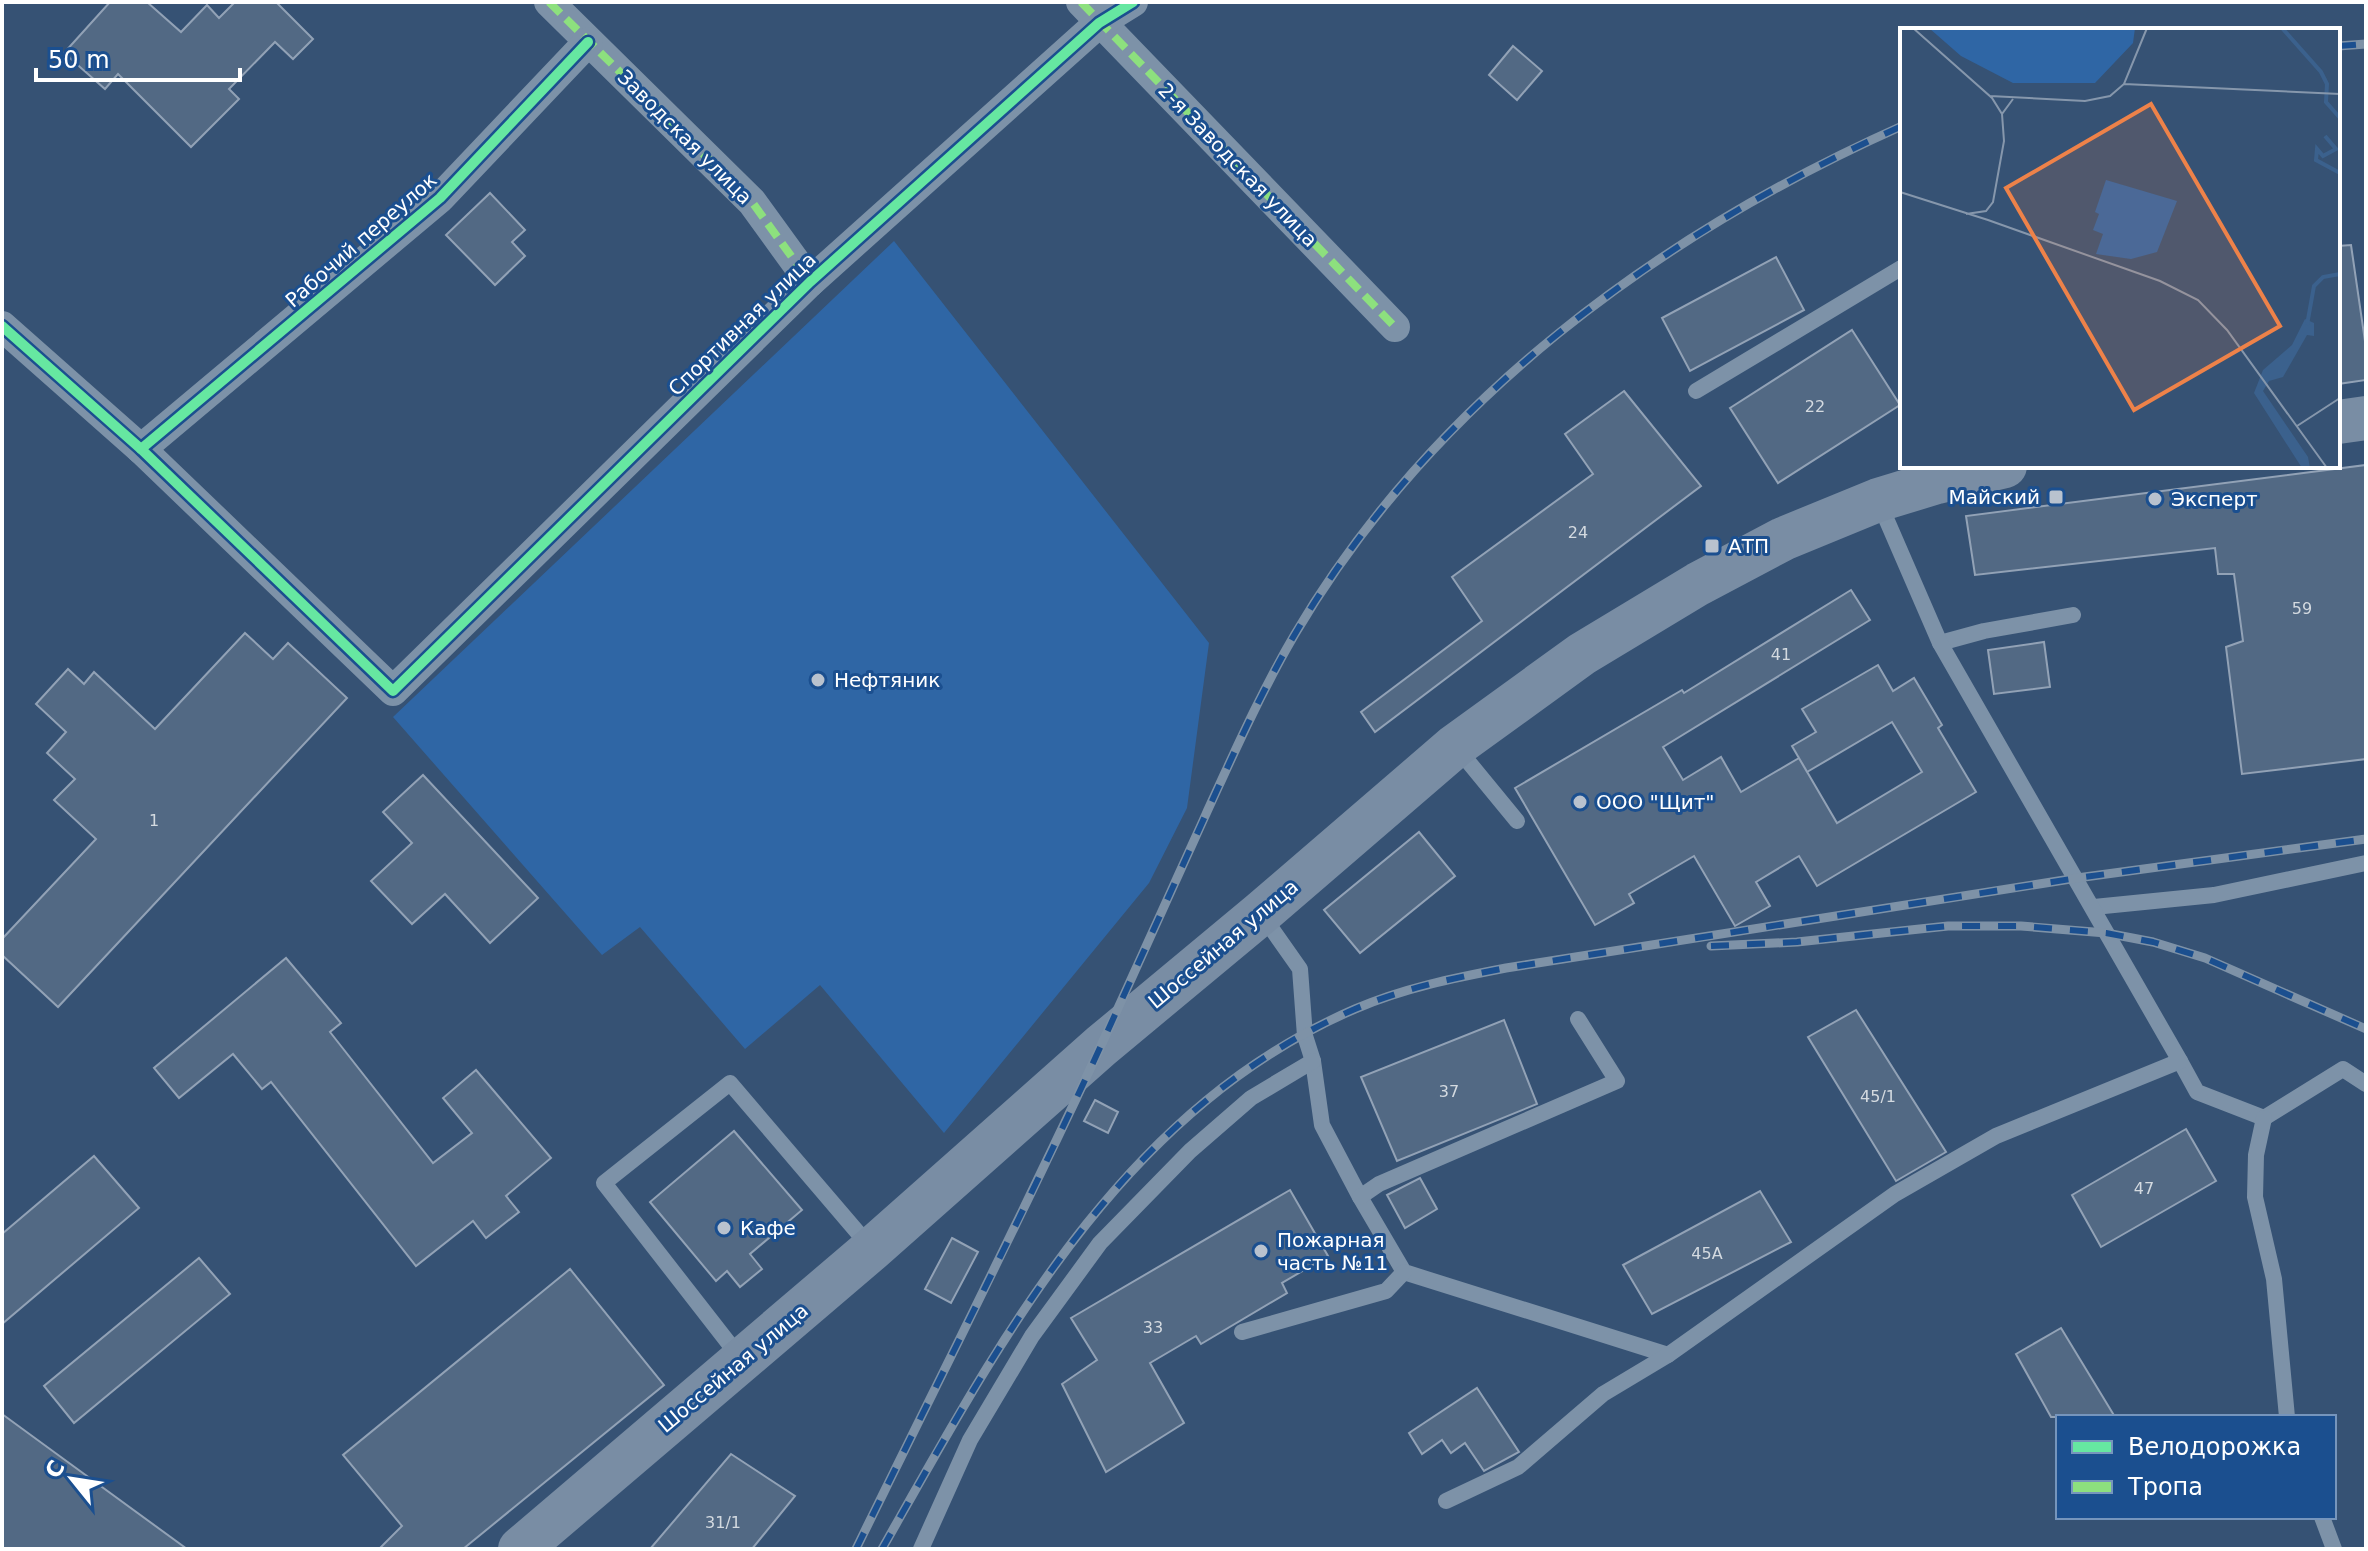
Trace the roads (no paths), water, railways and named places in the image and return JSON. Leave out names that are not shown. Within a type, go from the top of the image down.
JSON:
[{"type":"main road","points":[[2340,422],[2366,418]]},
{"type":"main road","name":"Шоссейная улица","points":[[520,1549],[872,1249],[1101,1046],[1455,746],[1582,654],[1698,584],[1783,539],[1936,474],[1988,468]]},
{"type":"street","name":"Заводская улица","points":[[549,2],[752,202],[810,282]]},
{"type":"street","name":"Спортивная улица","points":[[141,449],[393,691],[1090,12],[1133,2]]},
{"type":"street","name":"2-я Заводская улица","points":[[1090,12],[1395,327]]},
{"type":"street","name":"Рабочий переулок","points":[[141,449],[440,198],[588,42]]},
{"type":"street","points":[[2,326],[141,449]]},
{"type":"lane","points":[[1696,391],[1900,269]]},
{"type":"lane","points":[[1878,500],[1940,643],[2094,907],[2197,1092],[2264,1118]]},
{"type":"lane","points":[[1940,643],[1984,631],[2073,615]]},
{"type":"lane","points":[[1455,746],[1517,821]]},
{"type":"lane","points":[[2094,907],[2214,895],[2366,863]]},
{"type":"lane","points":[[1261,913],[1300,969],[1305,1036],[1313,1061],[1322,1125],[1404,1272],[1668,1355]]},
{"type":"lane","points":[[1360,1197],[1379,1184],[1617,1081],[1578,1019]]},
{"type":"lane","points":[[921,1549],[970,1440],[1032,1336],[1100,1243],[1190,1151],[1251,1098],[1313,1061]]},
{"type":"lane","points":[[1446,1501],[1518,1467],[1603,1394],[1668,1355],[1895,1194],[1996,1136],[2180,1061]]},
{"type":"lane","points":[[2287,1415],[2274,1279],[2255,1197],[2256,1155],[2264,1118],[2343,1069],[2366,1084]]},
{"type":"lane","points":[[742,1360],[604,1183],[730,1083],[872,1249]]},
{"type":"lane","points":[[1242,1332],[1386,1291],[1404,1272]]},
{"type":"lane","points":[[2323,1519],[2334,1549]]},
{"type":"railway","points":[[2340,46],[2366,44]]},
{"type":"railway","points":[[856,1549],[1074,1103],[1259,700],[1295,634],[1351,549],[1414,471],[1483,399],[1559,333],[1639,273],[1724,218],[1900,127]]},
{"type":"railway","points":[[882,1549],[973,1390],[1022,1312],[1075,1238],[1134,1169],[1199,1106],[1272,1053],[1355,1009],[1411,989],[1506,968],[2077,878],[2366,839]]},
{"type":"railway","points":[[1711,946],[1797,942],[1948,926],[2021,926],[2106,933],[2153,942],[2205,958],[2366,1029]]},
{"type":"place","name":"Майский","points":[[2056,497]]},
{"type":"place","name":"Эксперт","points":[[2155,499]]},
{"type":"place","name":"АТП","points":[[1712,546]]},
{"type":"place","name":"Нефтяник","points":[[818,680]]},
{"type":"place","name":"ООО \"Щит\"","points":[[1580,802]]},
{"type":"place","name":"Кафе","points":[[724,1228]]},
{"type":"place","name":"Пожарная часть №11","points":[[1261,1251]]}]
